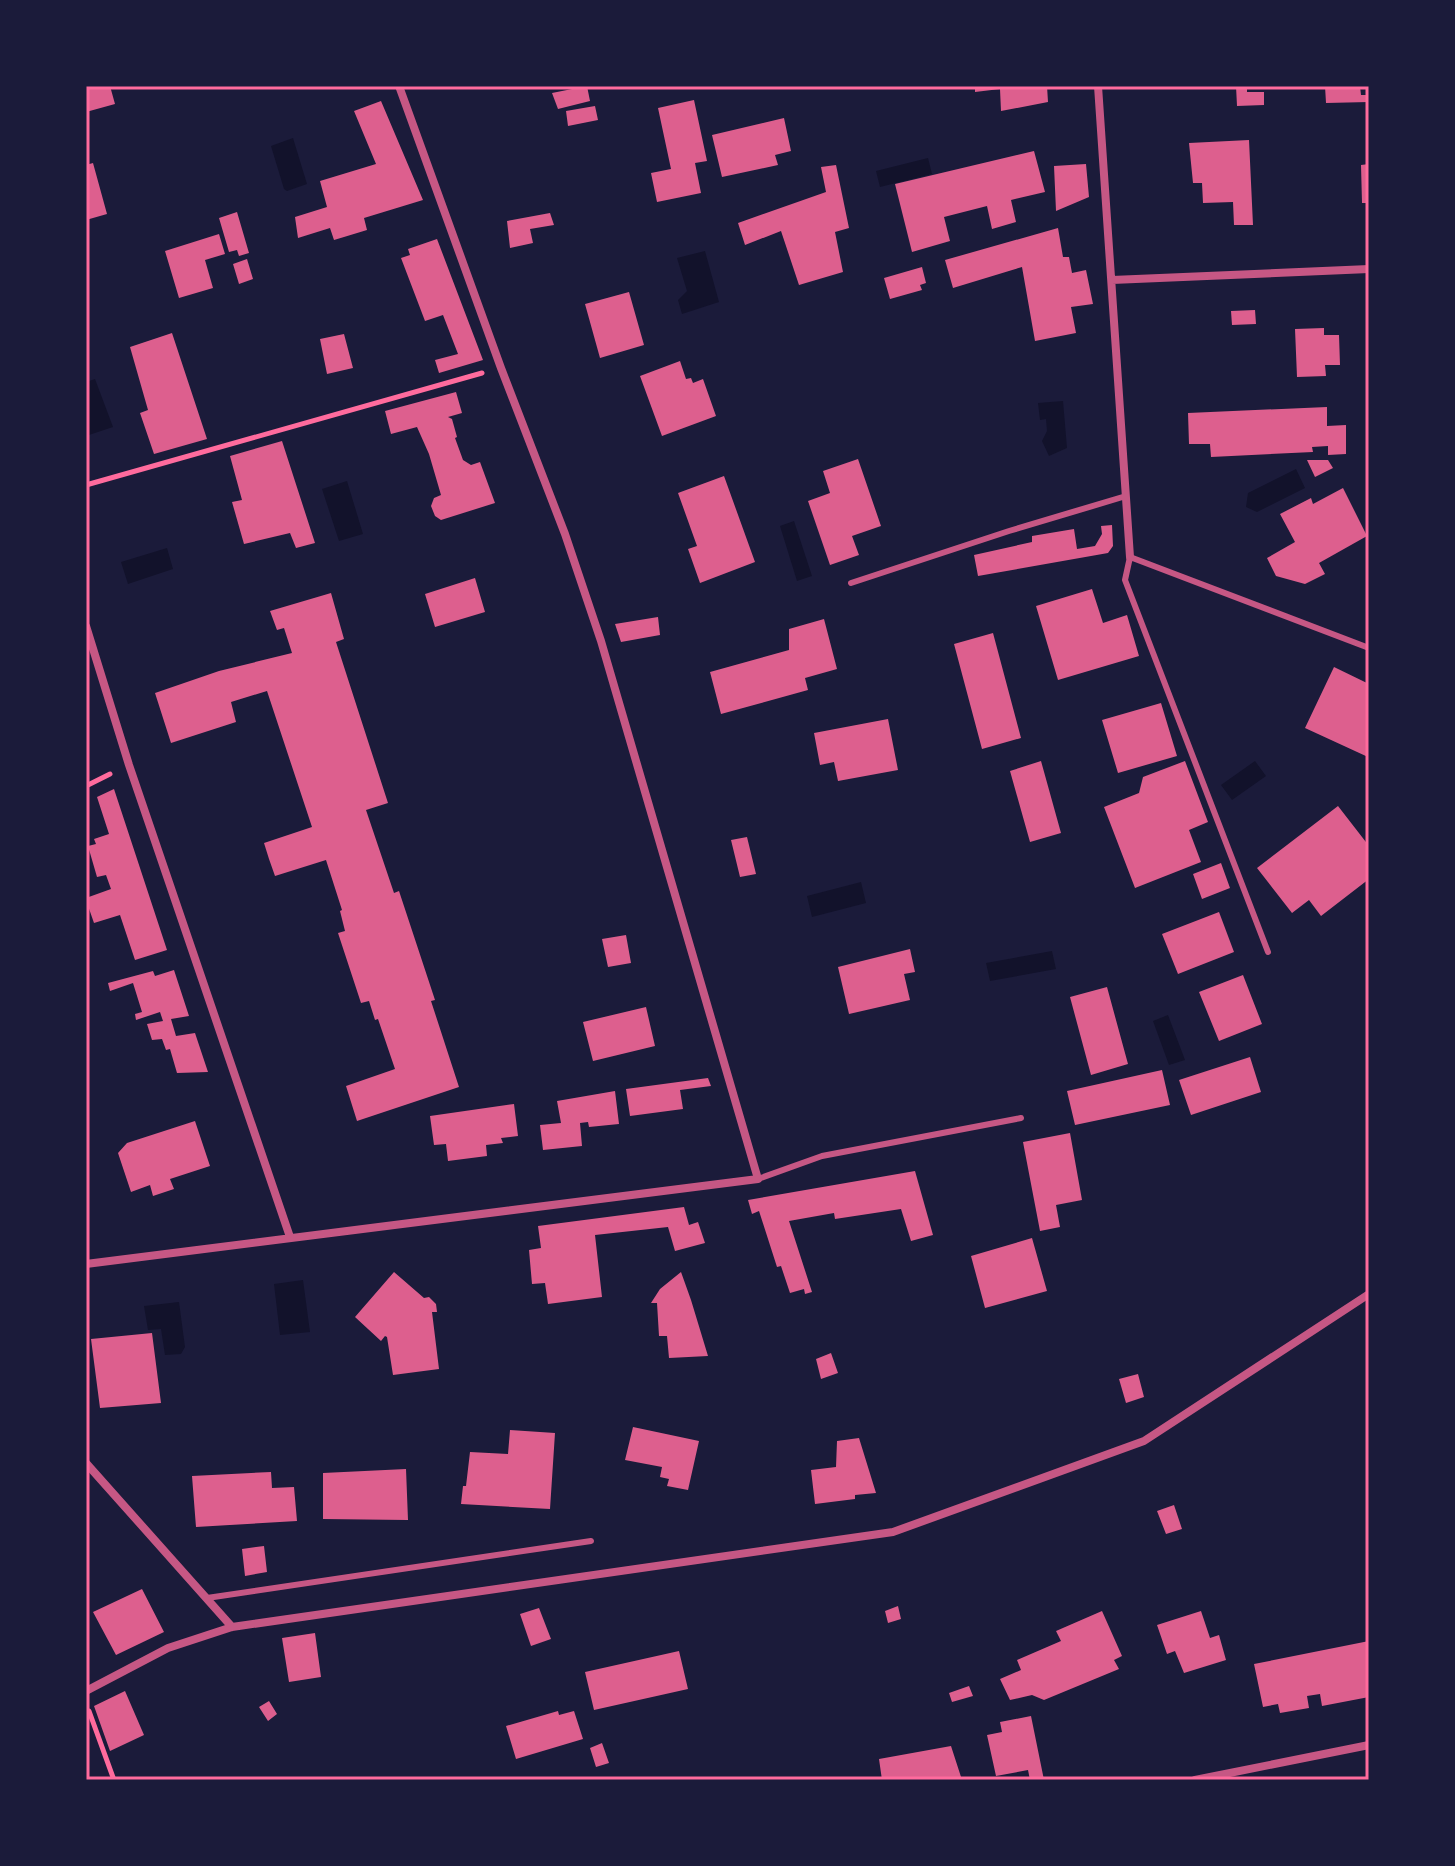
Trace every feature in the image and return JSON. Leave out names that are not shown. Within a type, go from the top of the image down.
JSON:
[{"type":"street","points":[[86,1264],[758,1179],[601,641],[565,534],[399,86]]},
{"type":"street","points":[[1098,86],[1130,557]]},
{"type":"street","points":[[1112,280],[1369,269]]},
{"type":"street","points":[[86,626],[138,790],[290,1237]]},
{"type":"street","points":[[86,1691],[168,1648],[232,1627],[893,1532],[1144,1441],[1369,1294]]},
{"type":"street","points":[[86,1463],[232,1627]]},
{"type":"street","points":[[1195,1780],[1369,1745]]},
{"type":"lane","points":[[851,583],[1126,496]]},
{"type":"lane","points":[[1268,952],[1125,580],[1130,557],[1369,648]]},
{"type":"lane","points":[[758,1179],[822,1156],[1021,1118]]},
{"type":"lane","points":[[206,1598],[591,1541]]},
{"type":"path","points":[[86,485],[501,368]]},
{"type":"path","points":[[86,1702],[114,1780]]},
{"type":"shaded area","points":[[293,138],[307,184],[287,191],[271,146]]},
{"type":"shaded area","points":[[928,158],[932,174],[880,187],[876,171]]},
{"type":"shaded area","points":[[705,251],[719,302],[682,314],[678,300],[687,291],[677,258]]},
{"type":"shaded area","points":[[95,379],[113,427],[86,436],[86,382]]},
{"type":"shaded area","points":[[1063,401],[1067,448],[1049,456],[1042,441],[1047,431],[1046,419],[1040,420],[1038,403]]},
{"type":"shaded area","points":[[1296,469],[1305,488],[1257,512],[1246,507],[1248,493]]},
{"type":"shaded area","points":[[347,481],[363,534],[339,541],[322,489]]},
{"type":"shaded area","points":[[794,521],[812,576],[797,581],[780,526]]},
{"type":"shaded area","points":[[167,548],[173,569],[128,584],[121,562]]},
{"type":"shaded area","points":[[1255,761],[1266,776],[1232,800],[1221,785]]},
{"type":"shaded area","points":[[861,882],[866,903],[812,917],[807,896]]},
{"type":"shaded area","points":[[1052,951],[1056,969],[990,981],[986,963]]},
{"type":"shaded area","points":[[1168,1015],[1185,1060],[1169,1065],[1153,1021]]},
{"type":"shaded area","points":[[303,1280],[310,1332],[280,1335],[274,1284]]},
{"type":"shaded area","points":[[179,1302],[185,1347],[181,1354],[165,1355],[161,1329],[148,1330],[144,1306]]},
{"type":"building","points":[[86,86],[110,86],[115,104],[86,112]]},
{"type":"building","points":[[587,86],[590,101],[558,109],[552,93]]},
{"type":"building","points":[[975,86],[1047,86],[1048,102],[1001,111],[1000,89],[975,92]]},
{"type":"building","points":[[1236,86],[1247,86],[1247,92],[1264,92],[1264,105],[1237,106]]},
{"type":"building","points":[[1325,86],[1360,86],[1361,95],[1368,95],[1369,102],[1326,103]]},
{"type":"building","points":[[694,100],[707,161],[695,163],[701,193],[657,202],[651,173],[671,169],[658,108]]},
{"type":"building","points":[[381,101],[423,200],[364,218],[367,230],[344,237],[334,240],[330,228],[298,238],[295,217],[327,207],[320,181],[376,164],[354,111]]},
{"type":"building","points":[[595,106],[598,120],[568,126],[566,111]]},
{"type":"building","points":[[784,118],[791,151],[775,155],[778,165],[722,177],[712,135]]},
{"type":"building","points":[[1249,140],[1253,225],[1234,225],[1233,202],[1203,203],[1202,183],[1193,183],[1189,143]]},
{"type":"building","points":[[1034,151],[1045,192],[1011,200],[1016,222],[992,229],[987,206],[944,217],[950,241],[912,252],[895,184]]},
{"type":"building","points":[[93,163],[107,214],[86,220],[86,165]]},
{"type":"building","points":[[1086,164],[1089,197],[1056,211],[1054,166]]},
{"type":"building","points":[[1369,164],[1369,203],[1362,203],[1361,165]]},
{"type":"building","points":[[836,165],[849,228],[835,232],[843,272],[799,285],[781,231],[745,245],[738,223],[826,192],[821,167]]},
{"type":"building","points":[[237,212],[249,253],[239,256],[237,250],[229,252],[219,218]]},
{"type":"building","points":[[550,213],[554,225],[530,229],[533,243],[510,248],[507,221]]},
{"type":"building","points":[[1058,228],[1063,257],[1069,257],[1072,273],[1086,270],[1093,304],[1071,307],[1076,333],[1035,341],[1022,267],[953,288],[945,260]]},
{"type":"building","points":[[219,234],[225,254],[205,260],[213,288],[179,298],[165,251]]},
{"type":"building","points":[[437,239],[483,360],[439,373],[435,360],[458,354],[443,315],[425,321],[401,258],[410,255],[408,249]]},
{"type":"building","points":[[247,259],[253,279],[239,284],[233,264]]},
{"type":"building","points":[[922,267],[926,283],[920,285],[922,290],[890,299],[884,278]]},
{"type":"building","points":[[629,292],[644,345],[600,358],[585,304]]},
{"type":"building","points":[[1255,310],[1256,324],[1232,325],[1231,311]]},
{"type":"building","points":[[1324,328],[1324,335],[1339,335],[1340,365],[1325,365],[1326,376],[1297,377],[1295,329]]},
{"type":"building","points":[[172,333],[207,439],[154,454],[140,413],[148,410],[130,347]]},
{"type":"building","points":[[344,334],[353,368],[327,374],[320,339]]},
{"type":"building","points":[[680,361],[686,379],[691,378],[693,383],[703,379],[716,416],[662,436],[640,376]]},
{"type":"building","points":[[456,392],[462,413],[448,417],[452,419],[455,438],[463,460],[471,465],[480,462],[495,503],[441,520],[435,516],[431,506],[434,498],[441,495],[417,427],[391,434],[385,411]]},
{"type":"building","points":[[1327,407],[1327,426],[1346,425],[1346,454],[1328,455],[1328,446],[1312,447],[1313,452],[1211,457],[1210,444],[1189,444],[1188,413]]},
{"type":"building","points":[[282,441],[315,543],[296,548],[290,533],[244,544],[232,502],[242,500],[230,456]]},
{"type":"building","points":[[858,459],[881,526],[852,536],[859,555],[830,565],[808,501],[830,493],[823,471]]},
{"type":"building","points":[[1307,460],[1328,460],[1333,468],[1315,477]]},
{"type":"building","points":[[724,476],[755,562],[700,583],[688,549],[697,546],[678,493]]},
{"type":"building","points":[[1343,488],[1367,536],[1319,563],[1325,574],[1305,584],[1276,576],[1267,558],[1295,542],[1280,514],[1311,498],[1313,504]]},
{"type":"building","points":[[1112,525],[1113,546],[1108,553],[978,576],[974,555],[1032,542],[1032,536],[1074,529],[1077,549],[1095,546],[1102,534],[1101,526]]},
{"type":"building","points":[[475,578],[485,612],[435,627],[425,594]]},
{"type":"building","points":[[1092,589],[1103,623],[1127,615],[1139,656],[1058,680],[1036,606]]},
{"type":"building","points":[[331,593],[344,639],[336,642],[388,803],[366,810],[394,893],[399,891],[435,1000],[431,1001],[459,1087],[357,1121],[346,1086],[395,1069],[369,1001],[361,1003],[338,933],[345,931],[342,910],[326,860],[275,876],[269,859],[264,843],[312,827],[267,691],[231,702],[236,722],[171,743],[155,693],[219,671],[292,653],[284,628],[277,630],[270,611]]},
{"type":"building","points":[[658,617],[660,635],[621,642],[615,624]]},
{"type":"building","points":[[824,619],[837,669],[805,678],[808,690],[721,714],[710,672],[789,650],[789,629]]},
{"type":"building","points":[[993,633],[1021,738],[982,749],[954,644]]},
{"type":"building","points":[[1334,667],[1369,684],[1368,757],[1305,728]]},
{"type":"building","points":[[1161,703],[1177,756],[1118,773],[1102,720]]},
{"type":"building","points":[[888,719],[898,770],[838,781],[834,762],[820,765],[814,733]]},
{"type":"building","points":[[1041,761],[1061,833],[1030,842],[1010,771]]},
{"type":"building","points":[[1185,761],[1208,822],[1189,830],[1201,862],[1135,888],[1104,807],[1139,793],[1143,777]]},
{"type":"building","points":[[114,789],[167,950],[135,960],[120,915],[94,923],[86,900],[111,889],[106,875],[97,877],[88,846],[96,844],[94,839],[109,834],[97,797]]},
{"type":"building","points":[[1338,806],[1369,846],[1369,879],[1321,916],[1309,900],[1292,913],[1257,868]]},
{"type":"building","points":[[747,837],[756,874],[740,877],[731,840]]},
{"type":"building","points":[[1221,863],[1230,888],[1202,899],[1193,874]]},
{"type":"building","points":[[1219,912],[1234,952],[1178,974],[1162,934]]},
{"type":"building","points":[[626,935],[631,963],[608,967],[602,939]]},
{"type":"building","points":[[910,949],[915,972],[904,974],[910,1000],[849,1014],[838,967]]},
{"type":"building","points":[[174,970],[189,1016],[171,1019],[176,1036],[195,1033],[208,1072],[177,1073],[170,1049],[166,1050],[162,1039],[152,1040],[147,1024],[163,1021],[160,1012],[136,1020],[135,1014],[142,1012],[133,983],[110,991],[108,983],[153,971],[155,976]]},
{"type":"building","points":[[1243,975],[1262,1024],[1219,1041],[1199,992]]},
{"type":"building","points":[[1107,987],[1128,1064],[1091,1075],[1070,997]]},
{"type":"building","points":[[646,1007],[655,1046],[593,1061],[583,1022]]},
{"type":"building","points":[[1250,1057],[1261,1092],[1191,1115],[1179,1080]]},
{"type":"building","points":[[1162,1070],[1170,1105],[1075,1125],[1067,1091]]},
{"type":"building","points":[[708,1078],[711,1086],[680,1090],[683,1109],[630,1116],[626,1089]]},
{"type":"building","points":[[615,1091],[619,1124],[589,1127],[588,1122],[580,1123],[582,1146],[543,1150],[540,1125],[561,1123],[557,1101]]},
{"type":"building","points":[[514,1104],[518,1136],[501,1138],[503,1143],[486,1145],[487,1156],[448,1161],[446,1144],[434,1145],[430,1116]]},
{"type":"building","points":[[195,1121],[210,1166],[170,1179],[174,1189],[153,1196],[150,1185],[131,1192],[118,1153],[127,1143]]},
{"type":"building","points":[[1070,1133],[1082,1200],[1056,1205],[1060,1227],[1040,1231],[1023,1142]]},
{"type":"building","points":[[915,1171],[933,1235],[911,1241],[901,1209],[835,1219],[834,1213],[789,1221],[812,1292],[805,1294],[804,1289],[790,1293],[781,1266],[777,1267],[759,1211],[752,1214],[748,1200]]},
{"type":"building","points":[[684,1207],[689,1225],[698,1222],[705,1243],[675,1251],[668,1227],[595,1235],[602,1297],[548,1304],[545,1283],[532,1284],[529,1250],[541,1248],[538,1226]]},
{"type":"building","points":[[1032,1238],[1047,1291],[985,1308],[971,1256]]},
{"type":"building","points":[[394,1272],[424,1298],[429,1297],[436,1304],[437,1312],[432,1312],[439,1369],[393,1375],[387,1337],[381,1341],[355,1317]]},
{"type":"building","points":[[681,1272],[708,1356],[669,1358],[667,1336],[659,1336],[657,1303],[651,1303],[660,1289]]},
{"type":"building","points":[[152,1333],[161,1403],[100,1408],[91,1339]]},
{"type":"building","points":[[831,1353],[838,1373],[821,1379],[816,1359]]},
{"type":"building","points":[[1138,1374],[1144,1397],[1126,1403],[1119,1379]]},
{"type":"building","points":[[633,1427],[699,1441],[688,1490],[667,1486],[669,1479],[660,1477],[662,1467],[625,1460]]},
{"type":"building","points":[[510,1430],[555,1433],[550,1509],[461,1504],[470,1452],[508,1454]]},
{"type":"building","points":[[859,1438],[876,1493],[815,1504],[811,1470],[836,1467],[837,1441]]},
{"type":"building","points":[[406,1469],[408,1520],[323,1519],[323,1473]]},
{"type":"building","points":[[271,1472],[272,1488],[294,1487],[297,1521],[196,1527],[192,1476]]},
{"type":"building","points":[[1174,1505],[1182,1529],[1166,1534],[1157,1511]]},
{"type":"building","points":[[264,1546],[267,1572],[245,1576],[242,1549]]},
{"type":"building","points":[[142,1589],[164,1632],[116,1655],[93,1612]]},
{"type":"building","points":[[898,1606],[901,1619],[888,1623],[885,1611]]},
{"type":"building","points":[[539,1608],[551,1639],[531,1646],[520,1614]]},
{"type":"building","points":[[1102,1611],[1122,1656],[1114,1660],[1119,1669],[1044,1700],[1032,1695],[1010,1700],[1000,1679],[1021,1670],[1017,1660],[1061,1641],[1056,1631]]},
{"type":"building","points":[[1201,1611],[1210,1638],[1219,1635],[1226,1660],[1184,1673],[1175,1651],[1167,1654],[1157,1625]]},
{"type":"building","points":[[315,1633],[321,1677],[289,1682],[282,1638]]},
{"type":"building","points":[[1369,1641],[1369,1697],[1322,1706],[1320,1694],[1307,1696],[1309,1708],[1280,1713],[1278,1704],[1263,1707],[1254,1664]]},
{"type":"building","points":[[679,1651],[688,1689],[594,1710],[585,1672]]},
{"type":"building","points":[[969,1686],[973,1696],[952,1702],[949,1693]]},
{"type":"building","points":[[125,1691],[144,1735],[110,1751],[94,1706]]},
{"type":"building","points":[[269,1701],[277,1714],[268,1721],[259,1707]]},
{"type":"building","points":[[558,1711],[559,1715],[574,1711],[583,1739],[516,1759],[506,1726]]},
{"type":"building","points":[[1031,1716],[1044,1780],[1030,1780],[1028,1770],[996,1776],[987,1735],[1002,1732],[1000,1722]]},
{"type":"building","points":[[602,1743],[609,1763],[596,1767],[590,1748]]},
{"type":"building","points":[[951,1746],[962,1780],[882,1780],[879,1759]]}]
